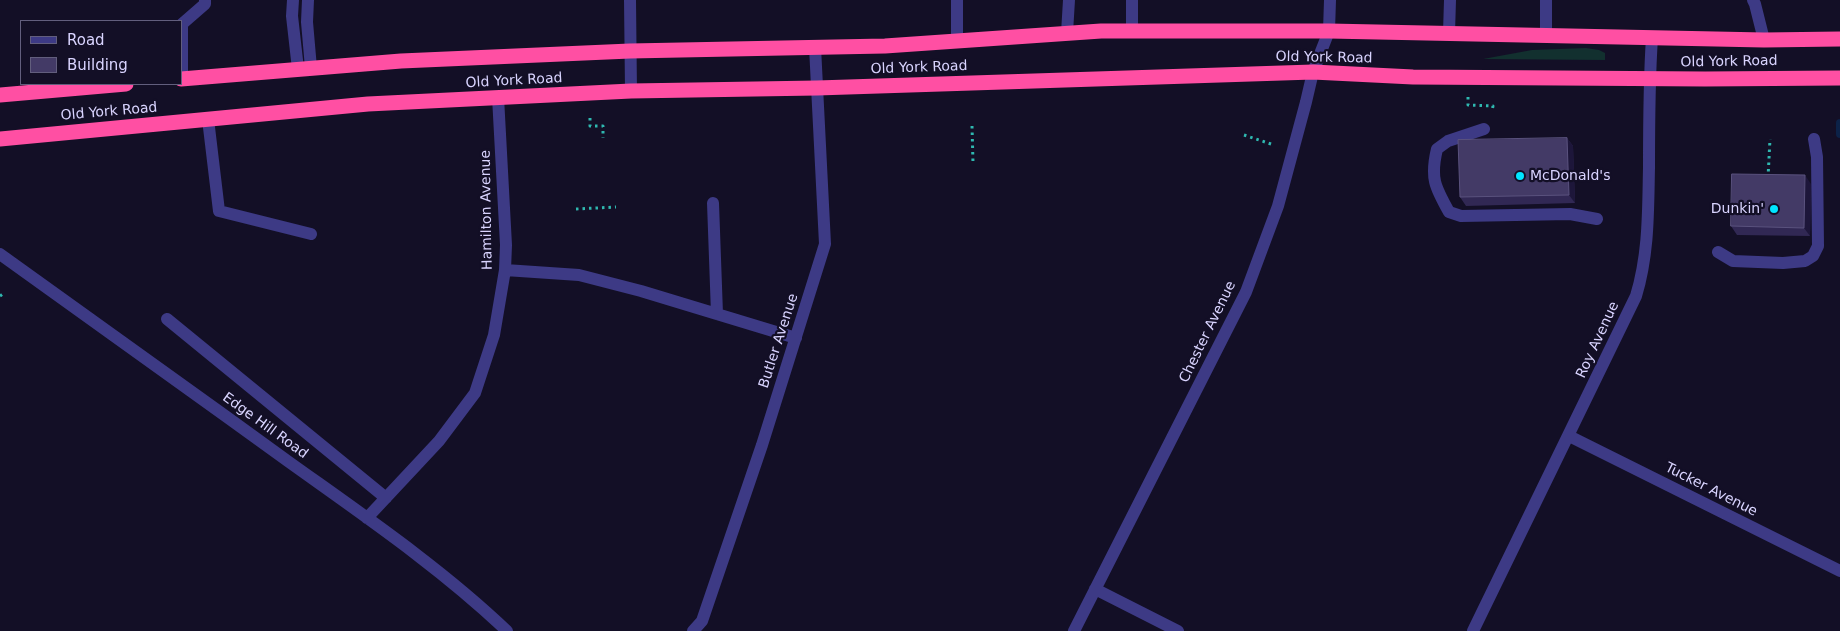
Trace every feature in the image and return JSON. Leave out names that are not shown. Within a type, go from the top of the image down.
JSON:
[{"type":"highway","name":"Old York Road","points":[[182,79],[401,61],[630,50],[885,46],[1067,33],[1132,31],[1329,31],[1764,40],[1840,39]]},
{"type":"highway","name":"Old York Road","points":[[0,139],[368,104],[631,91],[818,88],[1312,72],[1413,77],[1840,78]]},
{"type":"highway","name":"Old York Road","points":[[0,95],[102,85]]},
{"type":"street","points":[[182,79],[182,24],[205,4],[205,0]]},
{"type":"street","points":[[293,0],[292,16],[305,69]]},
{"type":"street","points":[[305,69],[308,0]]},
{"type":"street","points":[[630,0],[631,91]]},
{"type":"street","points":[[957,0],[957,41]]},
{"type":"street","points":[[1067,33],[1069,0]]},
{"type":"street","points":[[1132,0],[1132,31]]},
{"type":"street","points":[[1329,31],[1330,0]]},
{"type":"street","points":[[1448,33],[1450,0]]},
{"type":"street","points":[[1546,0],[1546,36]]},
{"type":"street","points":[[1752,0],[1755,4],[1764,40]]},
{"type":"street","name":"Chester Avenue","points":[[1074,631],[1246,292],[1278,206],[1312,72],[1329,31]]},
{"type":"street","name":"Roy Avenue","points":[[1473,631],[1636,296],[1642,277],[1647,250],[1649,79],[1652,38]]},
{"type":"street","name":"Butler Avenue","points":[[693,631],[702,621],[796,338],[825,244],[816,48]]},
{"type":"street","name":"Hamilton Avenue","points":[[367,518],[439,441],[474,393],[494,336],[505,270],[506,235],[498,97]]},
{"type":"street","points":[[208,119],[219,211],[311,234]]},
{"type":"street","points":[[1484,128],[1448,141],[1437,149],[1433,166],[1435,186],[1449,212],[1461,216],[1570,214],[1597,219]]},
{"type":"street","points":[[1718,252],[1734,261],[1783,263],[1805,261],[1813,256],[1818,246],[1817,156],[1814,139]]},
{"type":"street","points":[[713,203],[717,314]]},
{"type":"street","name":"Edge Hill Road","points":[[1,255],[367,518],[436,571],[507,631]]},
{"type":"street","points":[[505,270],[579,275],[641,291],[796,338]]},
{"type":"street","points":[[167,319],[386,498]]},
{"type":"street","name":"Tucker Avenue","points":[[1569,436],[1840,571]]},
{"type":"street","points":[[1095,589],[1178,631]]},
{"type":"path","points":[[1468,97],[1468,105],[1493,106],[1492,112]]},
{"type":"path","points":[[590,118],[590,126],[602,126],[603,138]]},
{"type":"path","points":[[972,126],[973,163]]},
{"type":"path","points":[[1244,135],[1293,150]]},
{"type":"path","points":[[1768,178],[1770,139]]},
{"type":"path","points":[[576,209],[616,207]]},
{"type":"path","points":[[0,296],[4,292]]},
{"type":"green space","points":[[1586,48],[1605,53],[1605,60],[1483,59],[1532,50]]},
{"type":"building","name":"McDonald's","points":[[1567,138],[1569,195],[1460,197],[1458,140]]},
{"type":"building","name":"Dunkin'","points":[[1732,174],[1805,175],[1804,228],[1731,226]]},
{"type":"waterway","points":[[1840,123],[1840,134]]},
{"type":"place","name":"McDonald's","points":[[1520,176]]},
{"type":"place","name":"Dunkin'","points":[[1774,209]]}]
